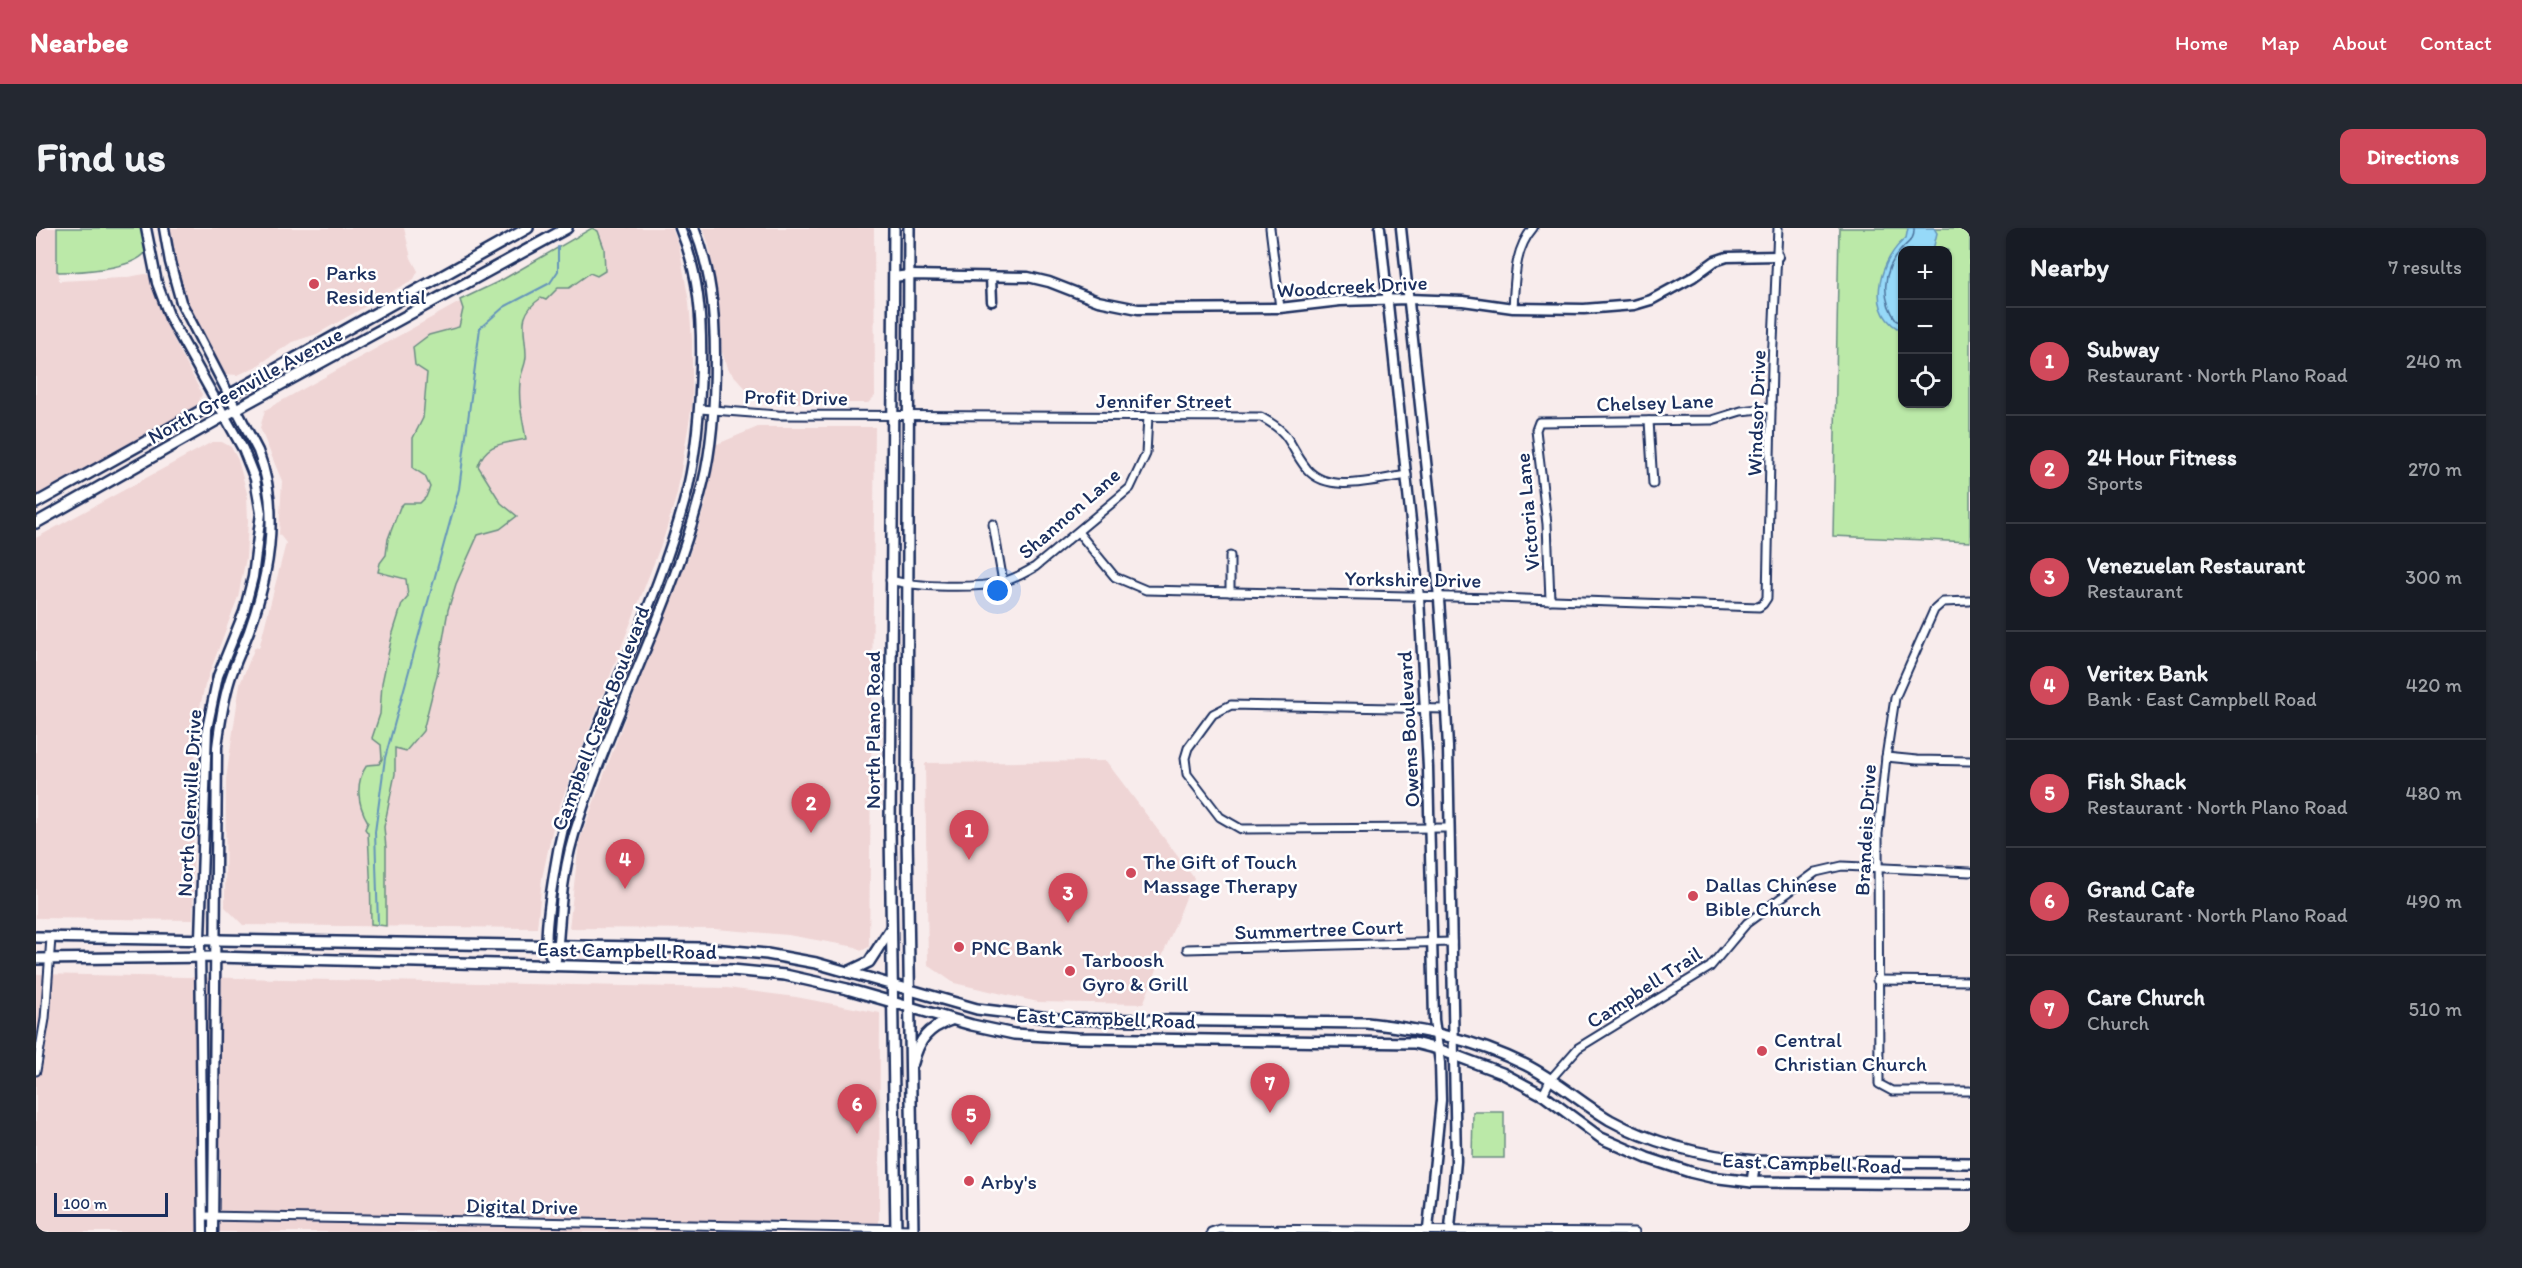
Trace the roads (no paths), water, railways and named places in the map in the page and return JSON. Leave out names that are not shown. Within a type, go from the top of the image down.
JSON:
[{"type":"main road","name":"North Greenville Avenue","points":[[36,503],[528,228]]},
{"type":"main road","name":"North Greenville Avenue","points":[[36,523],[224,416],[567,228]]},
{"type":"main road","name":"North Plano Road","points":[[894,228],[890,829],[896,1230]]},
{"type":"main road","name":"North Plano Road","points":[[909,228],[906,584],[913,1230]]},
{"type":"main road","points":[[106,465],[114,480]]},
{"type":"main road","points":[[890,829],[907,833]]},
{"type":"main road","points":[[848,972],[870,962],[892,926]]},
{"type":"main road","name":"East Campbell Road","points":[[36,937],[701,948],[793,958],[909,988],[977,1009],[1058,1019],[1367,1023],[1453,1036],[1526,1065],[1611,1120],[1652,1140],[1711,1156],[1755,1161],[1970,1163]]},
{"type":"main road","name":"East Campbell Road","points":[[36,959],[215,957],[732,970],[786,975],[1014,1034],[1216,1041],[1414,1043],[1438,1049],[1502,1073],[1543,1095],[1601,1138],[1647,1158],[1711,1177],[1752,1182],[1970,1185]]},
{"type":"main road","points":[[910,1074],[918,1045],[923,1037],[937,1024],[951,1019]]},
{"type":"main road","points":[[1100,1019],[1100,1038]]},
{"type":"main road","points":[[1216,1021],[1216,1041]]},
{"type":"main road","points":[[1752,1182],[1755,1161]]},
{"type":"street","name":"North Glenville Drive","points":[[146,228],[157,283],[170,318],[243,449],[259,494],[261,513],[253,577],[244,612],[218,676],[207,729],[200,939],[202,1232]]},
{"type":"street","name":"North Glenville Drive","points":[[164,228],[181,302],[265,468],[272,503],[268,561],[258,606],[230,679],[220,726],[215,790],[213,1232]]},
{"type":"street","name":"Campbell Creek Boulevard","points":[[555,966],[547,945],[558,846],[568,808],[588,750],[621,675],[682,509],[693,461],[700,410],[702,326],[698,288],[680,228]]},
{"type":"street","name":"Campbell Creek Boulevard","points":[[555,966],[559,945],[563,882],[569,851],[581,813],[632,679],[681,559],[704,481],[713,411],[714,342],[710,286],[705,259],[694,228]]},
{"type":"street","points":[[1270,228],[1280,308]]},
{"type":"street","name":"Owens Boulevard","points":[[1380,228],[1419,597],[1426,709],[1435,1032],[1440,1063],[1440,1117],[1428,1229]]},
{"type":"street","name":"Owens Boulevard","points":[[1401,228],[1440,597],[1446,709],[1456,1175],[1450,1229]]},
{"type":"street","points":[[1513,308],[1516,265],[1524,239],[1533,228]]},
{"type":"street","name":"Windsor Drive","points":[[1767,598],[1778,228]]},
{"type":"street","name":"Woodcreek Drive","points":[[894,278],[909,275],[1028,278],[1043,280],[1078,295],[1121,307],[1280,308],[1326,302],[1408,299],[1513,308],[1584,309],[1634,305],[1651,300],[1669,291],[1714,261],[1727,257],[1778,256]]},
{"type":"street","points":[[991,278],[992,301]]},
{"type":"street","points":[[698,288],[710,286]]},
{"type":"street","name":"Chelsey Lane","points":[[1539,422],[1713,420],[1741,411],[1771,408]]},
{"type":"street","name":"Profit Drive","points":[[700,410],[778,415],[891,414]]},
{"type":"street","name":"Jennifer Street","points":[[891,414],[908,416],[1261,417],[1280,427],[1307,469],[1318,478],[1333,483],[1350,483],[1407,475]]},
{"type":"street","name":"Shannon Lane","points":[[890,580],[906,584],[988,584],[1002,582],[1035,567],[1130,488],[1146,454],[1148,416]]},
{"type":"street","points":[[1649,421],[1653,484]]},
{"type":"street","name":"Victoria Lane","points":[[1539,422],[1536,430],[1549,544],[1550,600]]},
{"type":"street","points":[[682,509],[695,512]]},
{"type":"street","points":[[993,524],[1002,582]]},
{"type":"street","name":"Yorkshire Drive","points":[[1078,532],[1105,568],[1121,581],[1146,590],[1759,607],[1767,598]]},
{"type":"street","points":[[1230,556],[1230,592]]},
{"type":"street","name":"Brandeis Drive","points":[[1970,601],[1943,602],[1934,610],[1901,680],[1892,710],[1878,834],[1877,980],[1878,1079],[1884,1088],[1892,1091],[1970,1091]]},
{"type":"street","points":[[621,675],[632,679]]},
{"type":"street","points":[[1446,709],[1231,705],[1213,714],[1188,748],[1185,758],[1187,774],[1220,817],[1241,829],[1449,828]]},
{"type":"street","points":[[1886,757],[1970,761]]},
{"type":"street","points":[[568,808],[581,813]]},
{"type":"street","name":"Campbell Trail","points":[[1543,1095],[1550,1080],[1578,1048],[1710,967],[1747,923],[1816,872],[1833,867],[1878,866],[1935,872],[1970,872]]},
{"type":"street","points":[[36,1071],[45,1018],[51,938]]},
{"type":"street","name":"Summertree Court","points":[[1187,949],[1452,942]]},
{"type":"street","points":[[1877,980],[1970,981]]},
{"type":"street","points":[[201,1086],[215,1080]]},
{"type":"street","name":"Digital Drive","points":[[203,1216],[778,1230],[913,1230]]},
{"type":"street","points":[[1212,1231],[1450,1229],[1635,1232]]},
{"type":"water","points":[[1908,228],[1934,228],[1937,233],[1934,246],[1898,246],[1906,238]]},
{"type":"water","points":[[1897,247],[1897,328],[1887,319],[1881,309],[1879,296],[1884,270]]},
{"type":"waterway","points":[[378,924],[375,832],[385,758],[459,489],[480,328],[504,307],[550,283],[558,271],[558,247]]},
{"type":"place","name":"Parks Residential","points":[[314,284]]},
{"type":"place","name":"24 Hour Fitness","points":[[811,833]]},
{"type":"place","name":"Subway","points":[[969,860]]},
{"type":"place","name":"The Gift of Touch Massage Therapy","points":[[1131,873]]},
{"type":"place","name":"Veritex Bank","points":[[625,889]]},
{"type":"place","name":"Dallas Chinese Bible Church","points":[[1693,896]]},
{"type":"place","name":"Venezuelan Restaurant","points":[[1068,923]]},
{"type":"place","name":"PNC Bank","points":[[959,947]]},
{"type":"place","name":"Tarboosh Gyro & Grill","points":[[1070,971]]},
{"type":"place","name":"Central Christian Church","points":[[1762,1051]]},
{"type":"place","name":"Care Church","points":[[1270,1113]]},
{"type":"place","name":"Grand Cafe","points":[[857,1134]]},
{"type":"place","name":"Fish Shack","points":[[971,1145]]},
{"type":"place","name":"Arby's","points":[[969,1181]]}]
